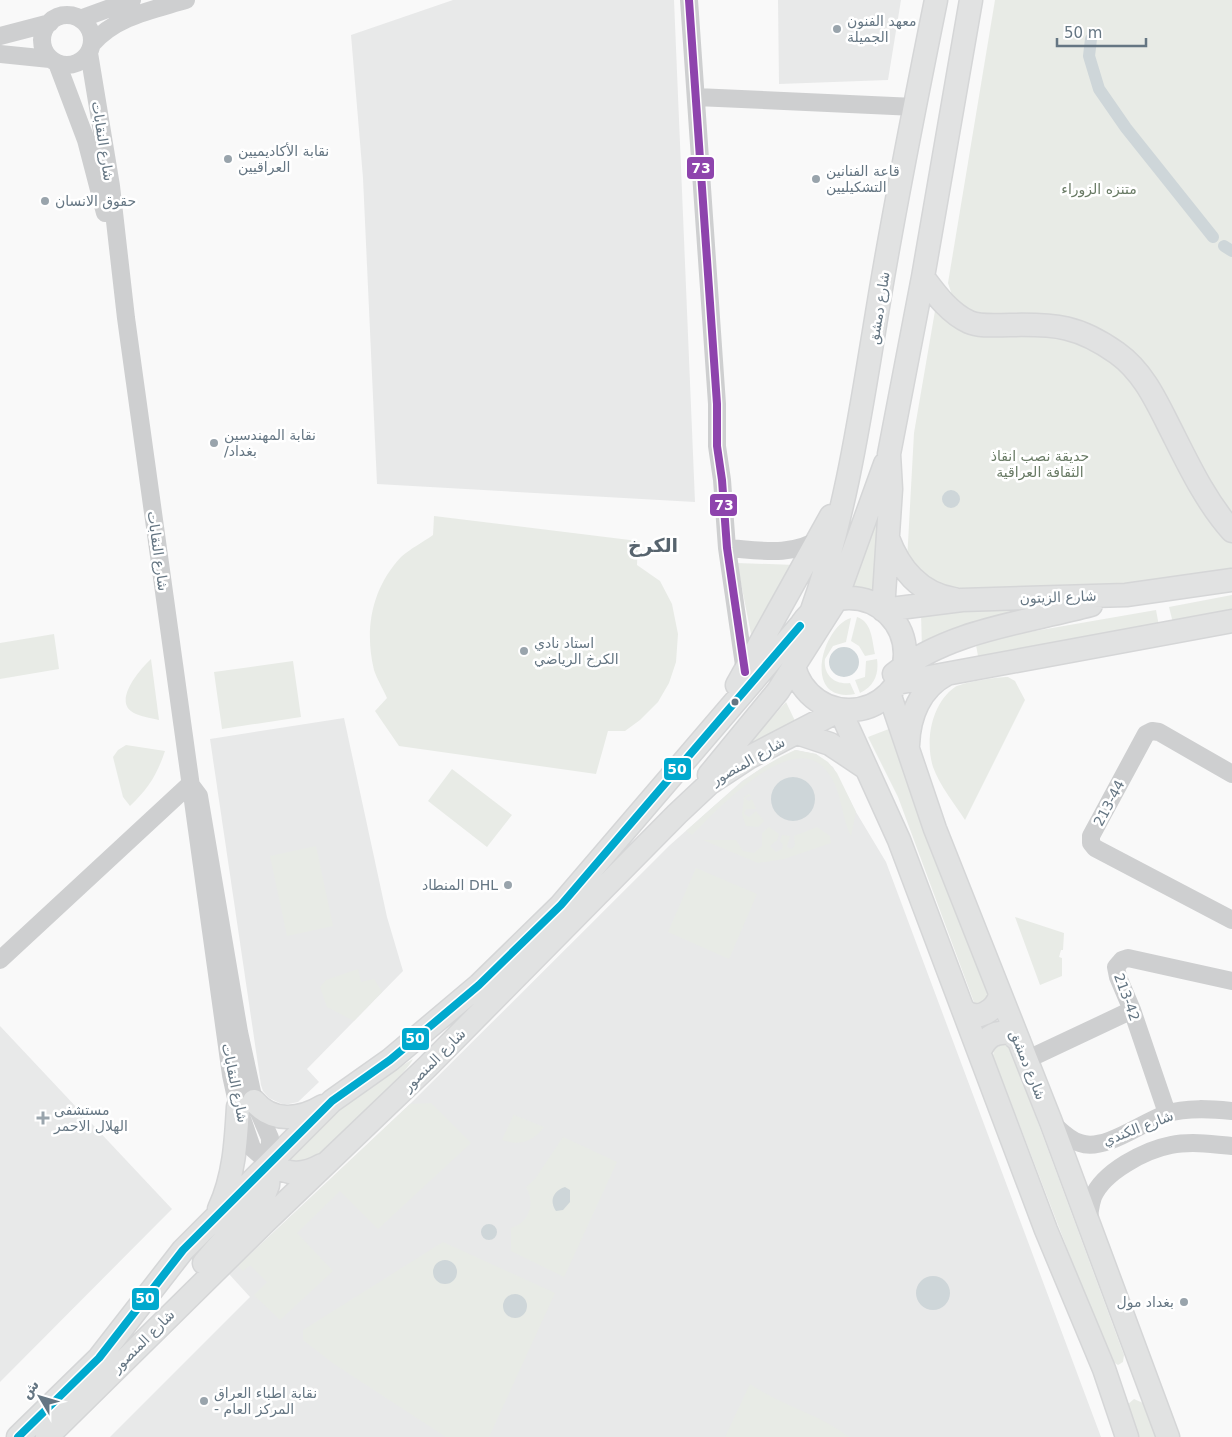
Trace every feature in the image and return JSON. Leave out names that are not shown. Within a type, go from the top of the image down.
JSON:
[{"type":"main road","name":"شارع دمشق","points":[[794,668],[794,640],[806,620],[825,573],[844,491],[866,386],[882,284],[936,0]]},
{"type":"main road","points":[[676,814],[772,699],[794,668],[836,600],[889,454],[923,277],[969,3]]},
{"type":"main road","points":[[923,277],[937,296],[969,322],[991,325],[1051,324],[1085,333],[1118,354],[1135,369],[1150,389],[1188,463],[1216,512],[1232,532]]},
{"type":"main road","points":[[884,610],[891,489],[889,454]]},
{"type":"main road","points":[[709,732],[745,672],[844,491]]},
{"type":"main road","points":[[888,538],[898,562],[915,581],[937,594],[962,600]]},
{"type":"main road","name":"شارع الزيتون","points":[[884,610],[962,600],[1126,596],[1232,580]]},
{"type":"main road","points":[[852,734],[864,708],[875,693],[896,681],[950,643],[979,633],[1126,596]]},
{"type":"main road","points":[[794,668],[800,682],[810,695],[822,704],[840,710],[864,708],[878,702],[896,681],[904,651],[902,636],[884,610],[859,599],[836,600],[822,605],[806,620]]},
{"type":"main road","name":"شارع المنصور","points":[[18,1437],[99,1358],[157,1281],[214,1219],[332,1101],[390,1060],[479,985],[561,905],[806,620]]},
{"type":"main road","points":[[896,681],[1232,621]]},
{"type":"main road","points":[[950,643],[944,655],[945,664],[951,672]]},
{"type":"main road","points":[[908,746],[912,717],[918,704],[936,681],[951,672]]},
{"type":"main road","name":"شارع دمشق","points":[[896,681],[908,746],[935,829],[1051,1122],[1168,1437]]},
{"type":"main road","points":[[840,710],[899,840],[1046,1230],[1100,1358],[1127,1437]]},
{"type":"main road","name":"شارع المنصور","points":[[47,1437],[265,1222],[427,1067],[676,814],[710,783],[748,758],[840,710]]},
{"type":"main road","points":[[797,733],[830,744],[844,751],[868,769]]},
{"type":"main road","points":[[963,1009],[967,1013],[974,1015],[989,1012],[995,1007],[1000,994]]},
{"type":"main road","points":[[980,1051],[988,1038],[995,1034],[1010,1033],[1022,1051]]},
{"type":"main road","points":[[214,1219],[228,1190],[235,1147],[246,1104],[266,1114],[287,1117],[307,1113],[332,1101]]},
{"type":"main road","points":[[144,1341],[206,1260],[265,1193],[268,1185],[270,1164],[288,1173],[299,1174],[314,1170],[333,1159]]},
{"type":"main road","points":[[1100,1358],[1109,1368],[1115,1370],[1125,1369],[1133,1359],[1132,1341]]},
{"type":"main road","points":[[1118,1410],[1120,1396],[1129,1388],[1143,1388],[1154,1398]]},
{"type":"street","points":[[0,36],[50,23],[65,16],[80,19],[132,0]]},
{"type":"street","points":[[0,54],[72,65],[82,61],[106,29],[124,19],[186,0]]},
{"type":"street","points":[[689,0],[717,404],[717,446],[722,480],[727,548],[745,672]]},
{"type":"street","points":[[80,19],[90,30],[90,49]]},
{"type":"street","points":[[50,23],[44,31],[42,41],[44,51],[53,61]]},
{"type":"street","name":"شارع النقابات","points":[[90,49],[111,186],[126,318],[231,1075],[246,1104],[252,1148],[270,1164]]},
{"type":"street","name":"شارع النقابات","points":[[53,61],[86,140],[105,212],[117,292],[126,318]]},
{"type":"street","points":[[696,97],[915,107]]},
{"type":"street","points":[[727,548],[784,551],[811,544],[819,538]]},
{"type":"street","name":"213-44","points":[[1232,774],[1159,732],[1152,731],[1146,734],[1091,836],[1091,843],[1095,848],[1232,920]]},
{"type":"street","points":[[0,960],[190,784]]},
{"type":"street","name":"213-42","points":[[1167,1114],[1132,1010],[1116,972],[1118,963],[1125,958],[1232,981]]},
{"type":"street","points":[[1022,1051],[1132,1010]]},
{"type":"street","name":"شارع الكندي","points":[[1051,1122],[1078,1143],[1089,1145],[1102,1143],[1167,1114],[1200,1110],[1232,1111]]},
{"type":"street","name":"شارع الكندي","points":[[1089,1224],[1093,1198],[1100,1184],[1119,1168],[1141,1156],[1170,1145],[1232,1146]]},
{"type":"shaded area","points":[[453,0],[674,0],[695,502],[377,484],[363,178],[351,35]]},
{"type":"shaded area","name":"معهد الفنون الجميلة","points":[[778,0],[901,0],[888,80],[779,84]]},
{"type":"shaded area","points":[[947,490],[955,490],[960,495],[958,506],[947,508],[942,503],[942,495]]},
{"type":"shaded area","points":[[844,647],[855,651],[859,662],[855,673],[844,677],[833,673],[829,662],[833,651]]},
{"type":"shaded area","points":[[344,718],[387,917],[403,971],[307,1069],[319,1082],[298,1102],[284,1105],[269,1098],[261,1085],[210,739]]},
{"type":"shaded area","points":[[796,750],[816,754],[833,767],[856,812],[886,862],[1101,1437],[110,1437],[250,1297],[229,1274],[410,1104],[670,845],[742,781],[763,767]]},
{"type":"shaded area","points":[[793,777],[805,781],[811,787],[815,799],[811,811],[805,817],[793,821],[781,817],[775,811],[771,799],[775,787],[781,781]]},
{"type":"shaded area","name":"مستشفى الهلال الاحمر","points":[[0,1026],[172,1209],[0,1382]]},
{"type":"shaded area","points":[[565,1187],[570,1190],[570,1202],[563,1210],[556,1211],[553,1197]]},
{"type":"shaded area","points":[[489,1224],[497,1232],[489,1240],[481,1232]]},
{"type":"shaded area","points":[[440,1260],[450,1260],[457,1267],[457,1277],[450,1284],[440,1284],[433,1277],[433,1267]]},
{"type":"shaded area","points":[[933,1276],[940,1277],[945,1281],[949,1286],[949,1300],[945,1305],[940,1309],[933,1310],[926,1309],[921,1305],[917,1300],[916,1293],[917,1286],[921,1281],[926,1277]]},
{"type":"shaded area","points":[[510,1294],[520,1294],[527,1301],[527,1311],[520,1318],[510,1318],[503,1311],[503,1301]]},
{"type":"green space","name":"متنزه الزوراء","points":[[995,0],[1232,0],[1232,514],[1208,481],[1134,354],[974,317],[954,301],[948,283]]},
{"type":"green space","name":"حديقة نصب انقاذ الثقافة العراقية","points":[[936,305],[1085,342],[1126,370],[1232,538],[1232,574],[1144,585],[948,591],[930,585],[907,561],[914,433]]},
{"type":"green space","points":[[881,511],[875,588],[870,590],[860,589],[852,585]]},
{"type":"green space","name":"استاد نادي الكرخ الرياضي","points":[[434,516],[638,541],[637,565],[660,581],[672,604],[678,634],[676,662],[669,683],[658,702],[640,720],[625,731],[608,731],[596,774],[399,746],[375,711],[387,698],[374,670],[371,655],[371,624],[377,596],[391,569],[401,557],[433,535]]},
{"type":"green space","points":[[737,563],[795,565],[752,639]]},
{"type":"green space","points":[[1232,595],[1232,612],[1173,623],[1169,607]]},
{"type":"green space","points":[[1049,606],[922,649],[921,614]]},
{"type":"green space","points":[[1156,610],[1159,626],[996,656],[978,656],[976,645],[989,639]]},
{"type":"green space","points":[[857,617],[862,619],[868,627],[875,654],[865,656],[859,646],[851,641]]},
{"type":"green space","points":[[851,618],[846,642],[833,646],[825,659],[828,674],[839,682],[850,683],[855,694],[838,694],[828,687],[822,676],[822,663],[825,648],[832,635],[841,624]]},
{"type":"green space","points":[[54,634],[59,669],[0,679],[0,643]]},
{"type":"green space","points":[[151,659],[159,720],[136,714],[129,709],[126,703],[126,695],[130,686],[140,670]]},
{"type":"green space","points":[[877,659],[875,679],[869,687],[860,693],[855,680],[865,677],[866,661]]},
{"type":"green space","points":[[293,661],[301,717],[222,729],[214,672]]},
{"type":"green space","points":[[1008,677],[1015,681],[1025,700],[965,820],[943,788],[933,767],[930,735],[935,713],[940,703],[955,687],[981,680]]},
{"type":"green space","points":[[786,702],[796,723],[739,754]]},
{"type":"green space","points":[[894,727],[991,1000],[975,1005],[898,797],[868,737]]},
{"type":"green space","points":[[126,745],[165,751],[151,781],[130,806],[123,797],[113,757],[118,750]]},
{"type":"green space","points":[[795,750],[816,754],[828,762],[837,773],[856,812],[851,836],[837,788],[829,774],[815,761],[797,758],[778,764],[758,776],[738,791],[692,835],[686,831],[751,776],[780,757]]},
{"type":"green space","points":[[452,769],[512,815],[487,847],[428,801]]},
{"type":"green space","points":[[749,794],[752,797],[748,796],[745,799],[749,801],[752,799],[756,809],[746,809],[744,814],[749,817],[756,811],[764,821],[758,827],[746,826],[742,814],[744,797]]},
{"type":"green space","points":[[769,827],[779,834],[777,840],[770,846],[776,852],[782,849],[783,845],[780,841],[782,835],[790,836],[787,847],[792,849],[795,845],[794,836],[817,827],[830,836],[831,843],[784,859],[758,863],[703,840],[736,840],[743,851],[754,853],[762,846],[762,833]]},
{"type":"green space","points":[[316,846],[333,926],[287,936],[270,856]]},
{"type":"green space","points":[[696,868],[757,894],[729,959],[668,932]]},
{"type":"green space","points":[[1015,917],[1064,933],[1063,950],[1061,950],[1059,957],[1062,958],[1062,976],[1040,985]]},
{"type":"green space","points":[[358,969],[361,982],[374,979],[382,992],[354,1021],[327,1007],[320,987],[326,980]]},
{"type":"green space","points":[[1002,1044],[1010,1047],[1124,1355],[1123,1362],[1118,1365],[1110,1360],[993,1056],[994,1049]]},
{"type":"green space","points":[[413,1059],[382,1096],[322,1153],[307,1162],[287,1162],[330,1118],[362,1092]]},
{"type":"green space","points":[[431,1103],[471,1143],[378,1229],[340,1191],[297,1233],[333,1271],[280,1320],[254,1295],[267,1282],[250,1265],[243,1271],[238,1266],[410,1104]]},
{"type":"green space","points":[[514,1114],[544,1127],[535,1136],[525,1141],[514,1143],[502,1140]]},
{"type":"green space","points":[[563,1137],[617,1162],[564,1277],[511,1251],[511,1228],[522,1222],[529,1212],[530,1199],[526,1187],[535,1179]]},
{"type":"green space","points":[[443,1242],[555,1293],[489,1437],[446,1437],[334,1364],[303,1340],[303,1330]]},
{"type":"green space","points":[[750,1384],[762,1392],[825,1422],[849,1437],[725,1437]]},
{"type":"green space","points":[[1134,1399],[1143,1403],[1156,1437],[1138,1437],[1127,1405]]},
{"type":"waterway","points":[[1091,39],[1089,56],[1099,89],[1126,128],[1213,237]]},
{"type":"waterway","points":[[1224,246],[1232,251]]},
{"type":"transit line","name":"73","points":[[689,0],[717,404],[717,446],[722,480],[727,548],[745,672]]},
{"type":"transit line","name":"50","points":[[18,1437],[99,1358],[183,1250],[332,1101],[390,1060],[479,985],[561,905],[800,626]]},
{"type":"place","name":"معهد الفنون الجميلة","points":[[837,29]]},
{"type":"place","name":"نقابة الأكاديميين العراقيين","points":[[228,159]]},
{"type":"place","name":"قاعة الفنانين التشكيليين","points":[[816,179]]},
{"type":"place","name":"حقوق الانسان","points":[[45,201]]},
{"type":"place","name":"نقابة المهندسين /بغداد","points":[[214,443]]},
{"type":"place","name":"استاد نادي الكرخ الرياضي","points":[[524,651]]},
{"type":"place","name":"المنطاد DHL","points":[[508,885]]},
{"type":"place","name":"مستشفى الهلال الاحمر","points":[[43,1118]]},
{"type":"place","name":"بغداد مول","points":[[1184,1302]]},
{"type":"place","name":"نقابة اطباء العراق - المركز العام","points":[[204,1401]]},
{"type":"district","name":"الكرخ","points":[[653,545]]}]
